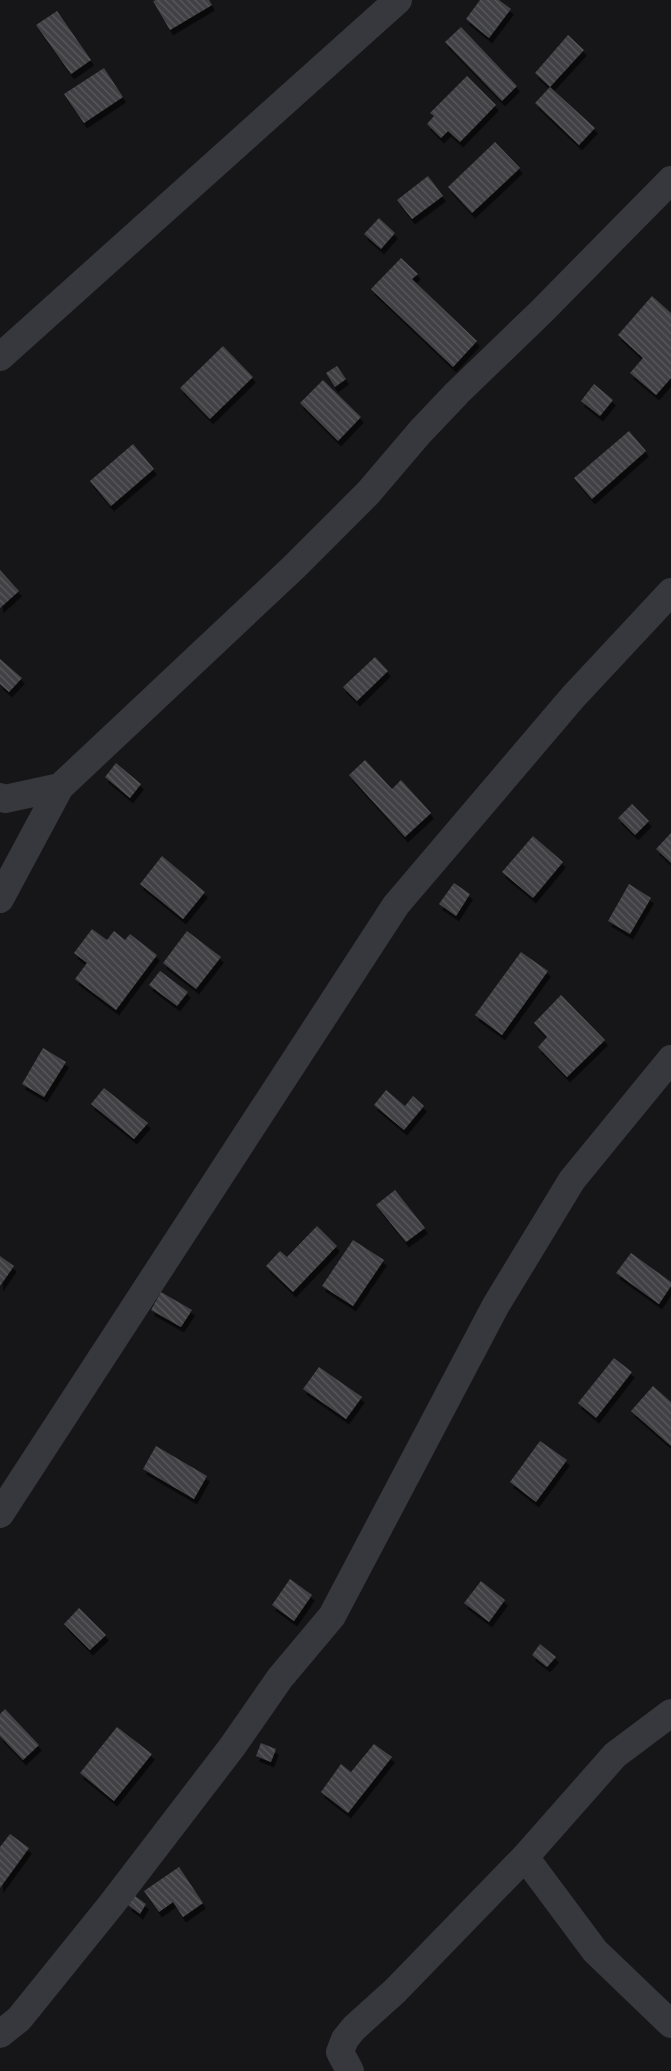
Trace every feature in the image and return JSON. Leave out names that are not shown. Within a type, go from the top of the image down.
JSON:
[{"type":"street","points":[[0,358],[398,0]]},
{"type":"street","points":[[0,898],[60,787],[294,567],[355,507],[457,393],[541,312],[671,180]]},
{"type":"street","points":[[0,1514],[396,905],[573,696],[671,592]]},
{"type":"street","points":[[0,797],[5,799],[60,787]]},
{"type":"street","points":[[0,2034],[19,2018],[111,1905],[232,1747],[280,1678],[332,1616],[496,1304],[567,1188],[671,1059]]},
{"type":"street","points":[[350,2071],[340,2052],[345,2040],[354,2028],[395,1991],[525,1857],[615,1755],[671,1713]]},
{"type":"street","points":[[525,1857],[595,1951],[671,2024]]},
{"type":"building","points":[[209,0],[212,5],[170,30],[153,1]]},
{"type":"building","points":[[480,0],[499,0],[511,9],[489,38],[466,19]]},
{"type":"building","points":[[57,11],[91,60],[71,74],[36,25]]},
{"type":"building","points":[[461,27],[517,86],[502,101],[445,42]]},
{"type":"building","points":[[568,35],[584,50],[550,87],[535,73]]},
{"type":"building","points":[[104,68],[123,97],[84,123],[64,94]]},
{"type":"building","points":[[467,76],[496,105],[460,142],[448,131],[441,138],[427,124],[434,116],[430,113]]},
{"type":"building","points":[[550,87],[595,128],[579,145],[535,103]]},
{"type":"building","points":[[495,142],[520,168],[472,213],[448,187]]},
{"type":"building","points":[[428,176],[443,196],[412,219],[397,200]]},
{"type":"building","points":[[379,218],[395,233],[381,249],[364,234]]},
{"type":"building","points":[[401,258],[418,274],[412,279],[477,341],[453,367],[371,289]]},
{"type":"building","points":[[652,296],[671,313],[671,378],[656,395],[630,373],[643,358],[618,335]]},
{"type":"building","points":[[223,346],[253,377],[210,419],[180,388]]},
{"type":"building","points":[[337,366],[346,379],[335,387],[326,373]]},
{"type":"building","points":[[323,380],[361,417],[338,441],[300,403]]},
{"type":"building","points":[[594,384],[613,400],[600,416],[581,401]]},
{"type":"building","points":[[629,431],[646,451],[592,499],[574,478]]},
{"type":"building","points":[[133,444],[154,469],[111,506],[90,481]]},
{"type":"building","points":[[0,570],[19,591],[0,608]]},
{"type":"building","points":[[375,657],[388,671],[357,701],[343,687]]},
{"type":"building","points":[[0,659],[22,678],[9,692],[0,684]]},
{"type":"building","points":[[365,760],[392,789],[401,780],[431,813],[405,837],[349,775]]},
{"type":"building","points":[[116,763],[141,784],[130,798],[105,777]]},
{"type":"building","points":[[632,804],[649,821],[635,835],[618,818]]},
{"type":"building","points":[[671,833],[671,863],[656,849]]},
{"type":"building","points":[[533,836],[563,862],[533,898],[502,872]]},
{"type":"building","points":[[162,856],[205,892],[183,919],[140,884]]},
{"type":"building","points":[[454,883],[470,894],[456,916],[439,904]]},
{"type":"building","points":[[629,884],[651,898],[630,934],[608,921]]},
{"type":"building","points":[[92,929],[107,940],[114,931],[125,940],[130,934],[157,955],[116,1010],[75,979],[87,963],[74,953]]},
{"type":"building","points":[[187,931],[221,957],[196,989],[163,963]]},
{"type":"building","points":[[521,952],[548,971],[502,1035],[475,1015]]},
{"type":"building","points":[[160,971],[188,992],[177,1006],[149,985]]},
{"type":"building","points":[[561,995],[605,1040],[567,1077],[538,1047],[547,1037],[534,1023]]},
{"type":"building","points":[[43,1048],[66,1062],[44,1097],[22,1084]]},
{"type":"building","points":[[104,1088],[148,1123],[134,1139],[91,1104]]},
{"type":"building","points":[[386,1090],[405,1106],[413,1096],[424,1106],[404,1130],[374,1105]]},
{"type":"building","points":[[395,1190],[425,1228],[406,1242],[376,1205]]},
{"type":"building","points":[[317,1226],[337,1246],[293,1292],[266,1266],[280,1251],[287,1257]]},
{"type":"building","points":[[353,1240],[384,1260],[353,1306],[322,1286]]},
{"type":"building","points":[[631,1253],[671,1282],[671,1286],[659,1304],[616,1273]]},
{"type":"building","points":[[0,1256],[14,1266],[0,1286]]},
{"type":"building","points":[[161,1292],[192,1310],[181,1327],[151,1310]]},
{"type":"building","points":[[614,1358],[632,1372],[596,1418],[578,1403]]},
{"type":"building","points":[[319,1367],[362,1397],[346,1419],[303,1389]]},
{"type":"building","points":[[653,1386],[671,1402],[671,1446],[631,1411]]},
{"type":"building","points":[[540,1441],[567,1460],[536,1502],[510,1482]]},
{"type":"building","points":[[156,1446],[207,1476],[194,1499],[143,1469]]},
{"type":"building","points":[[290,1579],[312,1595],[294,1621],[272,1605]]},
{"type":"building","points":[[481,1581],[505,1600],[489,1622],[464,1603]]},
{"type":"building","points":[[79,1608],[106,1635],[90,1650],[64,1624]]},
{"type":"building","points":[[540,1644],[556,1657],[547,1667],[532,1655]]},
{"type":"building","points":[[5,1709],[39,1745],[23,1760],[0,1736],[0,1714]]},
{"type":"building","points":[[117,1727],[152,1754],[114,1801],[80,1773]]},
{"type":"building","points":[[261,1743],[276,1749],[271,1762],[256,1756]]},
{"type":"building","points":[[374,1744],[392,1757],[348,1813],[321,1792],[341,1764],[351,1772]]},
{"type":"building","points":[[10,1834],[29,1848],[0,1888],[0,1847]]},
{"type":"building","points":[[179,1867],[203,1903],[183,1917],[173,1902],[159,1912],[144,1891]]},
{"type":"building","points":[[135,1896],[146,1904],[140,1914],[128,1905]]}]
